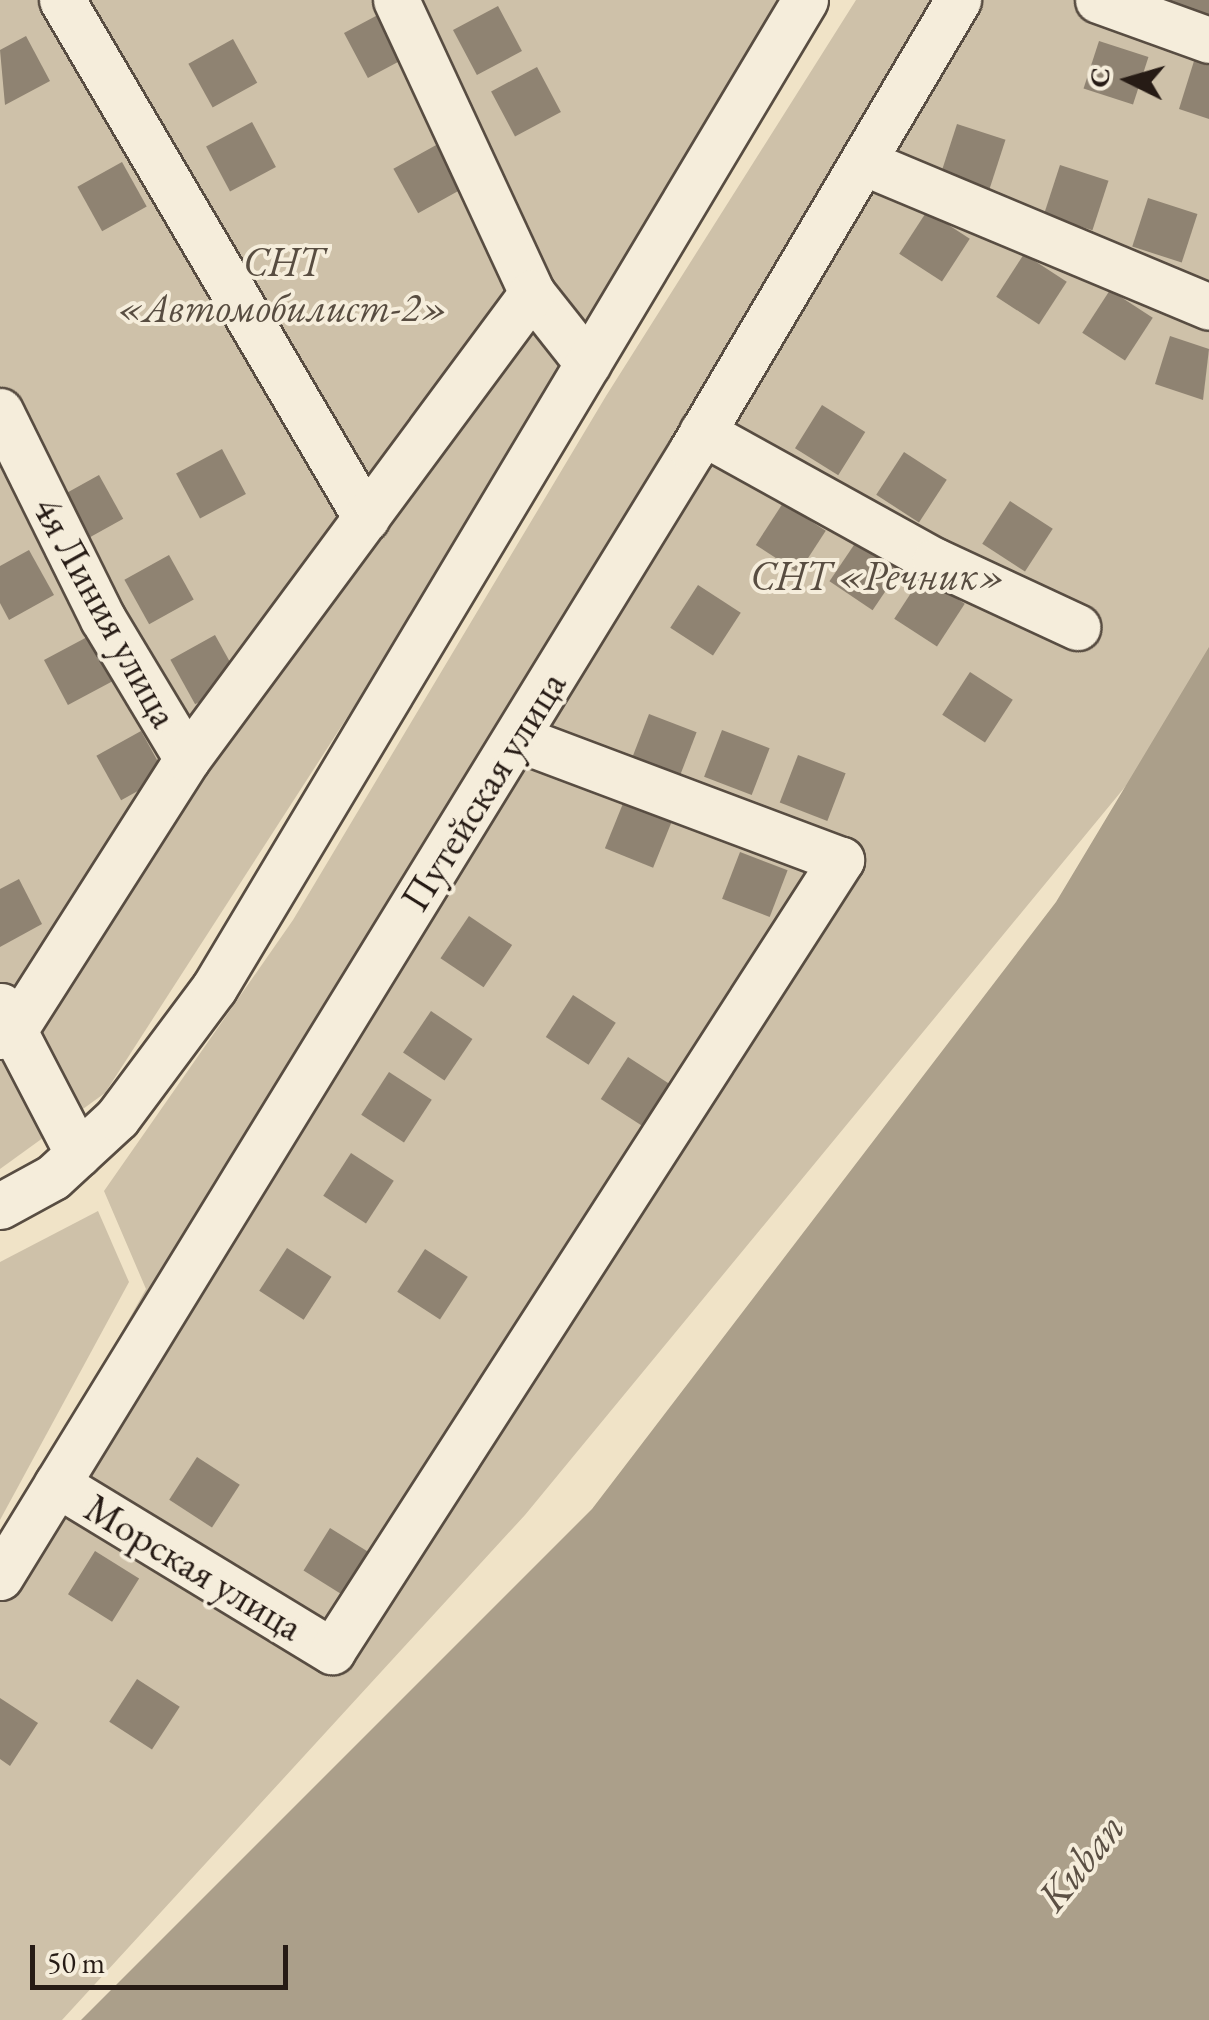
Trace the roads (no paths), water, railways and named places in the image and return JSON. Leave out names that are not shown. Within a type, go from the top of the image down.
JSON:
[{"type":"street","points":[[62,0],[366,518]]},
{"type":"street","points":[[396,0],[532,293],[588,364]]},
{"type":"street","points":[[0,1206],[53,1177],[116,1118],[214,988],[806,0]]},
{"type":"street","name":"Путейская улица","points":[[0,1577],[702,432],[958,0]]},
{"type":"street","points":[[1098,0],[1209,40]]},
{"type":"street","points":[[862,162],[1209,307]]},
{"type":"street","points":[[78,1154],[5,1023],[187,759],[532,293]]},
{"type":"street","name":"4я Линия улица","points":[[0,411],[103,619],[187,759]]},
{"type":"street","points":[[702,432],[936,561],[1077,626]]},
{"type":"street","name":"Морская улица","points":[[57,1484],[332,1650],[841,860],[516,738]]},
{"type":"water","name":"Kuban","points":[[1209,647],[1209,2020],[81,2020],[592,1509],[1056,902]]},
{"type":"park label","name":"СНТ «Автомобилист-2»","points":[[283,284]]},
{"type":"park label","name":"СНТ «Речник»","points":[[878,575]]}]
